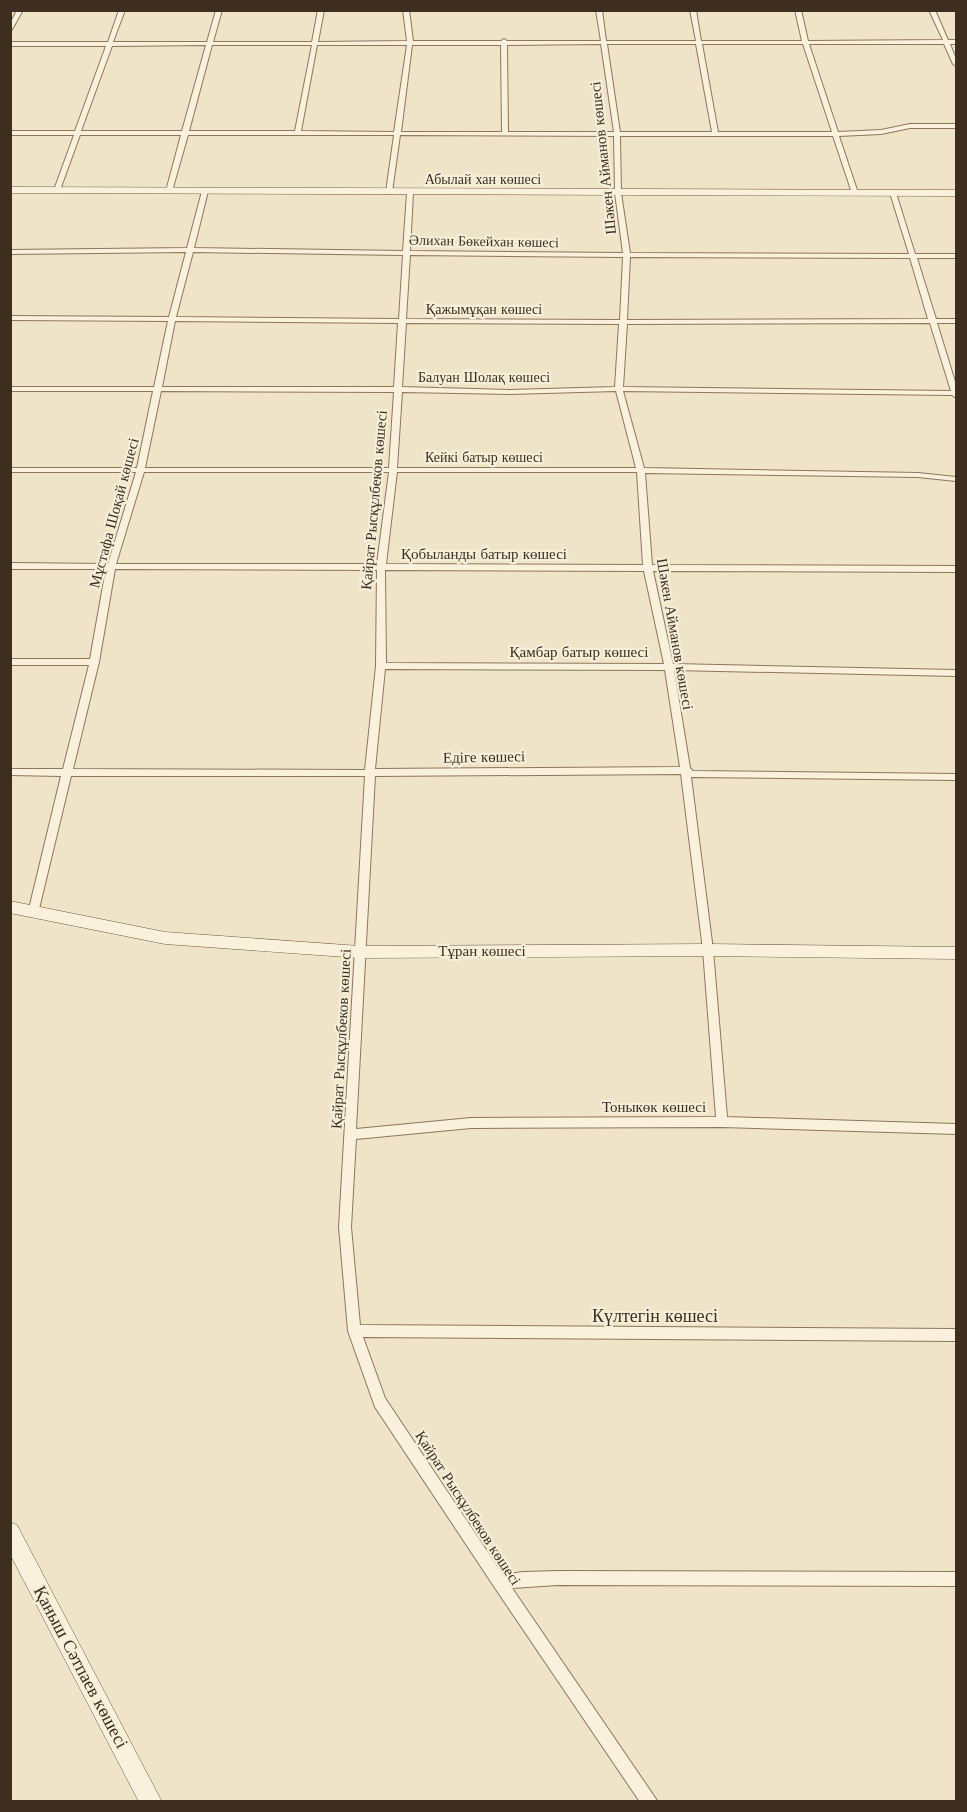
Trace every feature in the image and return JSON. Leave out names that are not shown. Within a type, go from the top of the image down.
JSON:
[{"type":"street","points":[[10,31],[20,10]]},
{"type":"street","points":[[57,190],[122,10]]},
{"type":"street","points":[[169,191],[219,10]]},
{"type":"street","points":[[298,133],[321,10]]},
{"type":"street","points":[[389,192],[410,42],[406,10]]},
{"type":"street","name":"Шәкен Айманов көшесі","points":[[599,10],[617,133],[618,193],[627,255],[620,389],[641,470],[648,569],[669,667],[685,770],[708,950],[722,1122]]},
{"type":"street","points":[[693,10],[715,134]]},
{"type":"street","points":[[798,10],[805,41],[838,134],[855,193]]},
{"type":"street","points":[[932,10],[957,64]]},
{"type":"street","points":[[10,44],[504,41],[957,42]]},
{"type":"street","points":[[504,41],[505,132]]},
{"type":"street","points":[[10,133],[838,134],[881,132],[910,126],[957,126]]},
{"type":"street","name":"Абылай хан көшесі","points":[[10,190],[957,193]]},
{"type":"street","name":"Мұстафа Шоқай көшесі","points":[[33,913],[94,662],[111,567],[141,469],[172,318],[205,191]]},
{"type":"street","name":"Қайрат Рысқұлбеков көшесі","points":[[410,193],[393,471],[381,567],[381,666],[370,773],[352,1134],[345,1227],[354,1331],[381,1402],[500,1583],[650,1802]]},
{"type":"street","points":[[893,193],[956,394]]},
{"type":"street","name":"Әлихан Бөкейхан көшесі","points":[[10,252],[188,250],[763,257],[911,254],[957,256]]},
{"type":"street","name":"Қажымұқан көшесі","points":[[10,318],[957,321]]},
{"type":"street","name":"Балуан Шолақ көшесі","points":[[10,389],[510,392],[620,389],[956,394]]},
{"type":"street","name":"Кейкі батыр көшесі","points":[[10,470],[641,470],[918,475],[957,479]]},
{"type":"street","name":"Қобыланды батыр көшесі","points":[[10,566],[957,569]]},
{"type":"street","points":[[10,662],[94,662]]},
{"type":"street","name":"Қамбар батыр көшесі","points":[[381,666],[669,667],[957,673]]},
{"type":"street","name":"Едіге көшесі","points":[[10,772],[370,773],[685,770],[691,774],[957,777]]},
{"type":"street","name":"Тұран көшесі","points":[[10,907],[165,938],[360,952],[708,950],[957,952]]},
{"type":"street","name":"Тоныкөк көшесі","points":[[352,1134],[471,1122],[722,1122],[957,1129]]},
{"type":"street","name":"Күлтегін көшесі","points":[[354,1331],[957,1335]]},
{"type":"street","name":"Қаныш Сәтпаев көшесі","points":[[10,1532],[151,1802]]},
{"type":"street","points":[[500,1583],[523,1579],[957,1579]]}]
